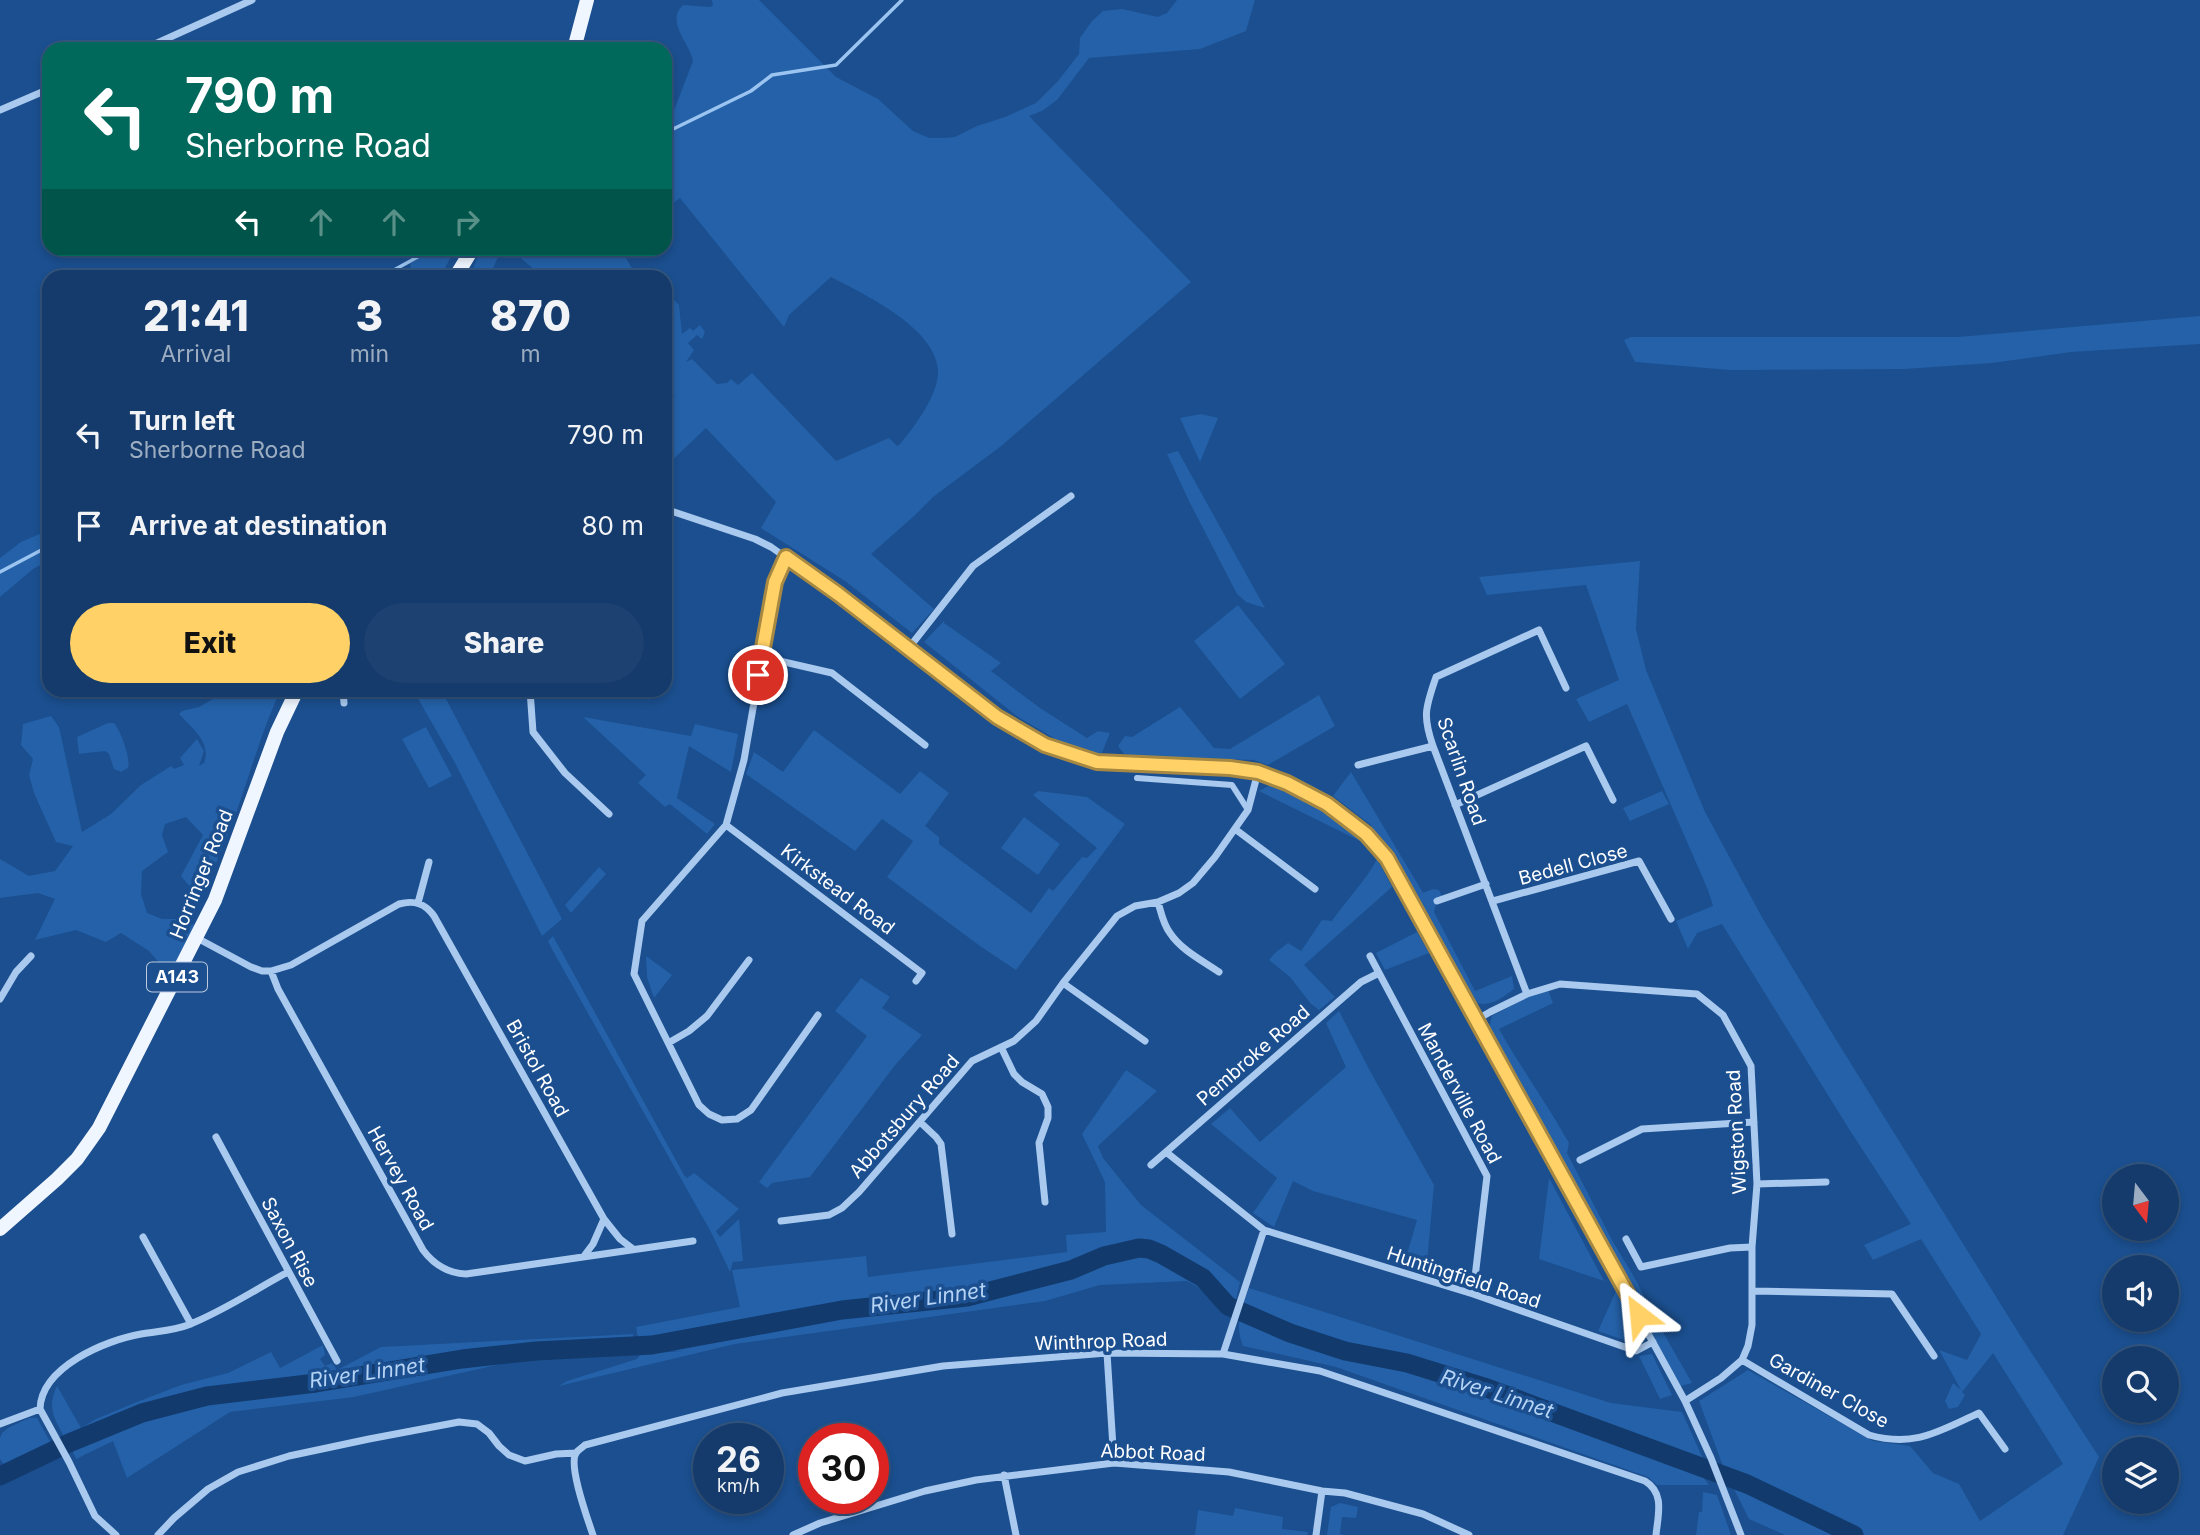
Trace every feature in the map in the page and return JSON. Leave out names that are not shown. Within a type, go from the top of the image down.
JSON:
[{"type":"main road","points":[[576,42],[587,0]]},
{"type":"main road","name":"Horringer Road","points":[[0,1229],[58,1179],[77,1159],[99,1128],[215,900],[277,732],[294,697]]},
{"type":"street","points":[[159,42],[252,0]]},
{"type":"street","points":[[0,110],[42,92]]},
{"type":"street","points":[[908,649],[973,566],[1071,496]]},
{"type":"street","points":[[672,511],[755,539],[786,557],[997,717],[1045,745],[1073,756],[1110,764],[1207,766],[1258,772],[1287,783],[1327,804],[1366,834],[1387,858],[1685,1401],[1741,1535]]},
{"type":"street","points":[[786,557],[775,582],[744,760],[726,825],[642,921],[634,974],[699,1105],[722,1120],[737,1119],[751,1110],[818,1015]]},
{"type":"street","name":"Scarlin Road","points":[[1527,994],[1433,746],[1426,726],[1426,707],[1436,677],[1539,630],[1566,688]]},
{"type":"street","points":[[762,657],[832,673],[925,745]]},
{"type":"street","points":[[344,697],[344,703]]},
{"type":"street","points":[[531,697],[534,732],[565,773],[609,814]]},
{"type":"street","points":[[1358,765],[1433,746]]},
{"type":"street","points":[[1455,804],[1586,746],[1613,800]]},
{"type":"street","name":"Abbotsbury Road","points":[[781,1221],[829,1215],[842,1208],[972,1061],[1014,1041],[1036,1021],[1117,916],[1135,906],[1158,902],[1193,884],[1248,810],[1258,772]]},
{"type":"street","points":[[1137,778],[1231,786],[1248,810]]},
{"type":"street","name":"Kirkstead Road","points":[[726,825],[922,973],[916,981]]},
{"type":"street","points":[[1235,829],[1315,889]]},
{"type":"street","name":"Bedell Close","points":[[1493,901],[1640,861],[1671,919]]},
{"type":"street","points":[[197,938],[251,967],[271,971],[291,965],[395,906],[407,902],[418,903],[429,862]]},
{"type":"street","points":[[1439,890],[1440,900],[1486,884]]},
{"type":"street","points":[[1158,902],[1170,935],[1219,972]]},
{"type":"street","name":"Bristol Road","points":[[418,903],[428,908],[434,916],[604,1219],[620,1239],[633,1249]]},
{"type":"street","points":[[0,999],[16,972],[31,956]]},
{"type":"street","name":"Manderville Road","points":[[1370,956],[1487,1176],[1473,1294]]},
{"type":"street","points":[[670,1042],[707,1016],[749,960]]},
{"type":"street","name":"Hervey Road","points":[[271,971],[278,989],[430,1259],[451,1272],[466,1274],[693,1241]]},
{"type":"street","name":"Pembroke Road","points":[[1151,1165],[1362,982],[1379,973]]},
{"type":"street","points":[[1063,983],[1144,1041]]},
{"type":"street","name":"Wigston Road","points":[[1476,1020],[1527,994],[1560,984],[1697,993],[1723,1015],[1751,1066],[1758,1184],[1752,1247],[1752,1325],[1742,1360]]},
{"type":"street","points":[[1002,1047],[1014,1074],[1042,1094],[1048,1107],[1048,1118],[1039,1143],[1045,1202]]},
{"type":"street","points":[[920,1122],[940,1144],[952,1234]]},
{"type":"street","points":[[1580,1160],[1642,1129],[1754,1122]]},
{"type":"street","name":"Saxon Rise","points":[[216,1137],[337,1360]]},
{"type":"street","name":"Huntingfield Road","points":[[1166,1152],[1264,1230],[1473,1294],[1636,1351],[1653,1342]]},
{"type":"street","points":[[1758,1184],[1826,1182]]},
{"type":"street","points":[[584,1256],[593,1244],[604,1219]]},
{"type":"street","points":[[1223,1354],[1264,1230]]},
{"type":"street","points":[[144,1237],[191,1324]]},
{"type":"street","points":[[1626,1239],[1641,1267],[1730,1248],[1752,1247]]},
{"type":"street","points":[[116,1535],[95,1516],[40,1409],[40,1401],[48,1385],[67,1366],[109,1342],[191,1324],[288,1272]]},
{"type":"street","points":[[1753,1291],[1892,1294],[1934,1356]]},
{"type":"street","points":[[1107,1353],[1114,1463]]},
{"type":"street","name":"Winthrop Road","points":[[158,1535],[173,1518],[208,1489],[238,1472],[289,1456],[458,1422],[477,1424],[509,1455],[525,1461],[556,1454],[576,1453],[585,1446],[782,1393],[943,1366],[1107,1353],[1223,1354],[1320,1371],[1645,1481],[1652,1485],[1659,1496],[1656,1535]]},
{"type":"street","points":[[1685,1401],[1721,1378],[1742,1360]]},
{"type":"street","name":"Gardiner Close","points":[[1742,1360],[1869,1434],[1888,1440],[1911,1440],[1927,1436],[1979,1413],[2005,1449]]},
{"type":"street","points":[[0,1424],[40,1409]]},
{"type":"street","points":[[576,1453],[574,1460],[579,1497],[593,1535]]},
{"type":"street","name":"Abbot Road","points":[[793,1535],[820,1523],[925,1491],[1004,1475],[1114,1463],[1229,1472],[1322,1491],[1345,1493],[1423,1514],[1469,1535]]},
{"type":"street","points":[[1004,1475],[1016,1535]]},
{"type":"street","points":[[1316,1535],[1322,1491]]},
{"type":"shaded area","points":[[712,0],[759,0],[836,77],[878,99],[913,131],[929,138],[944,138],[955,137],[1036,103],[1079,54],[1080,38],[1103,11],[1122,9],[1158,17],[1167,13],[1177,0],[1255,0],[1246,31],[1200,49],[1089,58],[1057,100],[1042,111],[1029,116],[1191,282],[1000,447],[933,497],[871,554],[934,609],[912,633],[845,581],[761,528],[776,502],[706,428],[672,460],[672,399],[675,396],[672,393],[672,298],[679,305],[682,334],[690,328],[693,331],[700,325],[705,332],[702,339],[697,335],[688,343],[694,350],[686,362],[692,359],[717,384],[727,383],[731,379],[738,385],[752,373],[836,461],[889,438],[897,446],[900,444],[930,400],[938,372],[935,356],[926,341],[913,328],[879,303],[831,277],[789,315],[784,327],[680,198],[672,204],[672,113],[693,61],[677,25],[678,12],[683,5],[713,5]]},
{"type":"shaded area","points":[[422,256],[451,256],[444,270],[410,270],[411,263]]},
{"type":"shaded area","points":[[478,256],[499,256],[492,270],[472,270]]},
{"type":"shaded area","points":[[518,256],[625,256],[635,270],[535,270]]},
{"type":"shaded area","points":[[2200,316],[2200,344],[2071,352],[1992,363],[1904,369],[1730,370],[1635,362],[1624,340],[1631,337],[1958,337]]},
{"type":"shaded area","points":[[1201,414],[1218,418],[1200,462],[1180,418]]},
{"type":"shaded area","points":[[1178,451],[1265,608],[1246,602],[1237,594],[1167,454]]},
{"type":"shaded area","points":[[42,533],[42,564],[0,597],[0,558],[21,542]]},
{"type":"shaded area","points":[[1640,561],[1636,629],[1646,670],[1705,812],[1763,919],[1835,1038],[2099,1457],[2063,1535],[1785,1535],[1749,1519],[1724,1469],[1699,1401],[1748,1370],[1873,1441],[1910,1446],[1933,1473],[1959,1484],[1980,1521],[2063,1464],[1993,1353],[1962,1392],[1965,1395],[1958,1407],[1949,1409],[1945,1401],[1953,1383],[1961,1390],[1939,1350],[1967,1360],[1981,1334],[1921,1239],[1873,1260],[1864,1245],[1911,1224],[1722,924],[1697,933],[1688,949],[1676,921],[1713,906],[1627,704],[1589,722],[1576,699],[1619,680],[1586,585],[1487,595],[1479,577]]},
{"type":"shaded area","points":[[1238,605],[1285,664],[1240,699],[1194,641]]},
{"type":"shaded area","points":[[944,621],[1001,663],[991,671],[1040,708],[1087,738],[1098,731],[1110,733],[1101,755],[1059,741],[1018,717],[924,642]]},
{"type":"shaded area","points":[[1319,695],[1335,726],[1268,765],[1254,760],[1136,756],[1124,754],[1118,746],[1125,736],[1132,737],[1180,707],[1214,748],[1230,749]]},
{"type":"shaded area","points":[[217,697],[277,698],[233,822],[200,893],[191,888],[181,876],[203,835],[186,817],[165,824],[162,835],[168,852],[142,871],[141,894],[147,913],[162,919],[185,919],[196,926],[172,978],[149,951],[121,933],[106,942],[76,930],[35,940],[55,899],[38,893],[0,898],[0,859],[29,876],[55,871],[73,846],[56,842],[34,793],[29,775],[33,759],[21,745],[23,724],[51,716],[59,727],[82,832],[111,814],[141,785],[171,766],[174,769],[184,765],[180,758],[197,739],[204,751],[199,766],[204,763],[206,756],[203,742],[179,714]]},
{"type":"shaded area","points":[[417,697],[446,699],[562,919],[542,936],[455,763]]},
{"type":"shaded area","points":[[583,717],[691,736],[695,724],[738,734],[731,772],[689,746],[677,798],[715,824],[707,834],[670,804],[665,807],[638,783],[646,775]]},
{"type":"shaded area","points":[[108,723],[114,723],[117,727],[127,752],[128,768],[121,772],[114,769],[109,754],[105,751],[79,754],[77,737]]},
{"type":"shaded area","points":[[426,727],[452,776],[429,788],[402,739]]},
{"type":"shaded area","points":[[814,730],[900,794],[920,771],[949,793],[925,826],[939,837],[939,844],[1031,913],[1049,888],[1053,891],[1082,857],[1087,858],[1097,848],[1033,795],[1038,791],[1087,797],[1125,824],[1016,970],[887,877],[913,841],[882,819],[855,851],[746,774],[754,752],[783,772]]},
{"type":"shaded area","points":[[1351,772],[1423,893],[1439,890],[1443,899],[1437,901],[1434,912],[1475,991],[1512,976],[1514,989],[1506,995],[1492,1002],[1477,1003],[1371,825],[1333,796]]},
{"type":"shaded area","points":[[1274,783],[1336,816],[1364,843],[1259,791]]},
{"type":"shaded area","points":[[1662,791],[1669,804],[1630,821],[1623,808]]},
{"type":"shaded area","points":[[1024,817],[1060,844],[1038,875],[1001,848]]},
{"type":"shaded area","points":[[1377,859],[1392,887],[1304,965],[1335,997],[1319,1010],[1290,977],[1269,960],[1288,943],[1301,951],[1322,920],[1332,921]]},
{"type":"shaded area","points":[[599,867],[606,874],[571,913],[565,905]]},
{"type":"shaded area","points":[[1417,932],[1429,953],[1385,970],[1376,953]]},
{"type":"shaded area","points":[[553,936],[684,1175],[687,1178],[694,1173],[739,1209],[716,1231],[720,1237],[739,1219],[743,1261],[733,1262],[730,1272],[712,1234],[553,951],[548,941]]},
{"type":"shaded area","points":[[646,956],[672,975],[654,998],[647,977]]},
{"type":"shaded area","points":[[861,978],[890,997],[882,1008],[922,1035],[896,1064],[810,1177],[772,1183],[767,1188],[759,1182],[867,1036],[835,1011]]},
{"type":"shaded area","points":[[1547,987],[1553,1003],[1499,1029],[1569,1143],[1567,1153],[1692,1383],[1677,1387],[1493,1041],[1489,1027],[1492,1016]]},
{"type":"shaded area","points":[[1339,1011],[1434,1185],[1426,1274],[1403,1268],[1417,1220],[1313,1191],[1293,1181],[1274,1227],[1253,1213],[1277,1178],[1211,1124],[1230,1108],[1260,1142],[1346,1067],[1326,1023]]},
{"type":"shaded area","points":[[1126,1070],[1157,1091],[1098,1146],[1103,1158],[1141,1205],[1240,1282],[1234,1308],[1187,1281],[1100,1285],[1045,1301],[735,1344],[559,1386],[567,1381],[637,1359],[641,1354],[683,1351],[640,1349],[636,1327],[740,1307],[732,1270],[866,1256],[868,1277],[1067,1252],[1066,1235],[1106,1232],[1105,1182],[1082,1134]]},
{"type":"shaded area","points":[[1549,1178],[1604,1281],[1539,1259]]},
{"type":"shaded area","points":[[1249,1288],[1611,1403],[1682,1412],[1704,1461],[1704,1468],[1712,1480],[1701,1474],[1709,1485],[1657,1485],[1648,1477],[1336,1367],[1243,1346],[1239,1324]]},
{"type":"shaded area","points":[[1616,1291],[1639,1333],[1627,1341],[1598,1331]]},
{"type":"shaded area","points":[[633,1334],[635,1348],[545,1354],[354,1397],[230,1412],[127,1478],[113,1441],[76,1459],[69,1443],[95,1431],[222,1394],[379,1376],[389,1368],[321,1380],[210,1392],[131,1413],[66,1440],[52,1408],[57,1386],[81,1428],[96,1419],[181,1385],[228,1373],[271,1352],[280,1368],[323,1345],[325,1355],[320,1359],[325,1366],[332,1363],[337,1370],[381,1347]]},
{"type":"shaded area","points":[[1652,1354],[1672,1395],[1660,1399],[1639,1356]]},
{"type":"shaded area","points":[[29,1418],[37,1418],[53,1447],[7,1469],[0,1459],[2,1433]]},
{"type":"shaded area","points":[[1703,1492],[1717,1495],[1731,1535],[1696,1535],[1699,1512],[1702,1512]]},
{"type":"shaded area","points":[[1340,1503],[1358,1507],[1356,1518],[1342,1517],[1340,1534],[1344,1535],[1327,1535],[1331,1507]]},
{"type":"shaded area","points":[[1235,1508],[1283,1517],[1282,1529],[1308,1532],[1307,1535],[1195,1535],[1198,1510],[1233,1516]]},
{"type":"waterway","points":[[672,130],[751,91],[772,75],[836,65],[902,0]]},
{"type":"waterway","points":[[394,270],[419,256]]},
{"type":"waterway","points":[[0,572],[42,550]]},
{"type":"waterway","name":"River Linnet","points":[[0,1476],[69,1443],[142,1413],[207,1396],[316,1383],[462,1359],[536,1351],[652,1345],[842,1310],[967,1297],[1071,1270],[1104,1256],[1139,1248],[1161,1254],[1203,1278],[1228,1306],[1290,1333],[1345,1351],[1407,1363],[1484,1387],[1747,1484],[1854,1535]]},
{"type":"route","points":[[758,675],[775,582],[786,557],[997,717],[1045,745],[1097,762],[1230,768],[1258,772],[1287,783],[1346,817],[1366,834],[1387,858],[1404,886],[1639,1315]]}]
